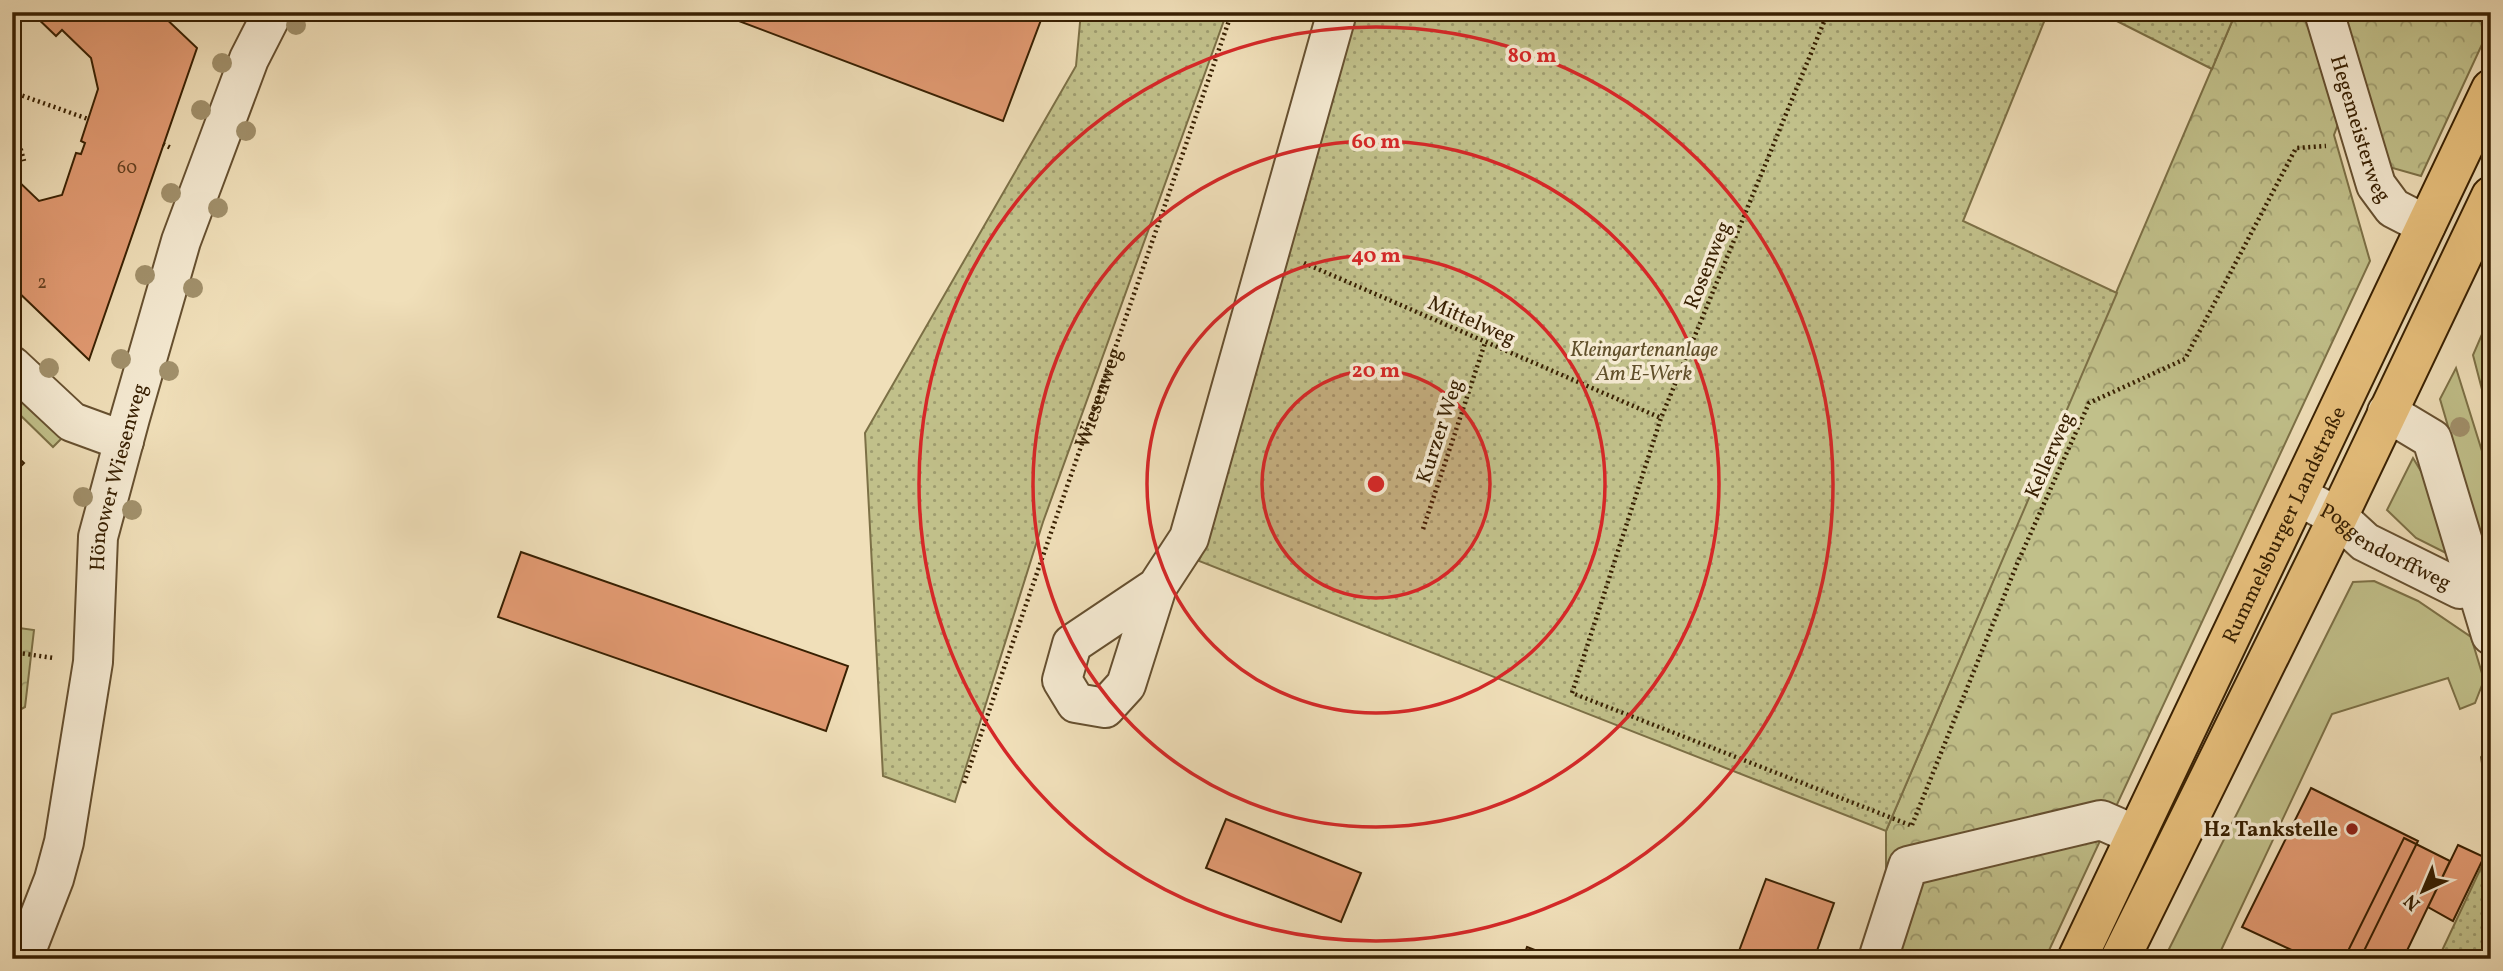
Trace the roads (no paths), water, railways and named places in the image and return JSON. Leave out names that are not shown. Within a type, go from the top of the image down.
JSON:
[{"type":"main road","name":"Rummelsburger Landstraße","points":[[2077,959],[2491,89]]},
{"type":"main road","name":"Rummelsburger Landstraße","points":[[2120,959],[2338,517],[2491,196]]},
{"type":"street","points":[[1157,587],[1189,538],[1337,12]]},
{"type":"street","name":"Hegemeisterweg","points":[[2324,12],[2376,185],[2393,208],[2426,225]]},
{"type":"street","name":"Hönower Wiesenweg","points":[[23,959],[54,879],[64,842],[93,662],[98,537],[181,241],[266,15]]},
{"type":"street","points":[[12,366],[72,422],[124,441]]},
{"type":"street","name":"Poggendorffweg","points":[[2388,412],[2432,439],[2491,635]]},
{"type":"street","name":"Poggendorffweg","points":[[2298,496],[2338,517],[2365,542],[2460,589],[2476,587]]},
{"type":"street","points":[[1878,959],[1908,866],[2101,820],[2135,835]]},
{"type":"place","name":"H2 Tankstelle","points":[[2352,829]]},
{"type":"park label","name":"Kleingartenanlage Am E-Werk","points":[[1644,361]]}]
